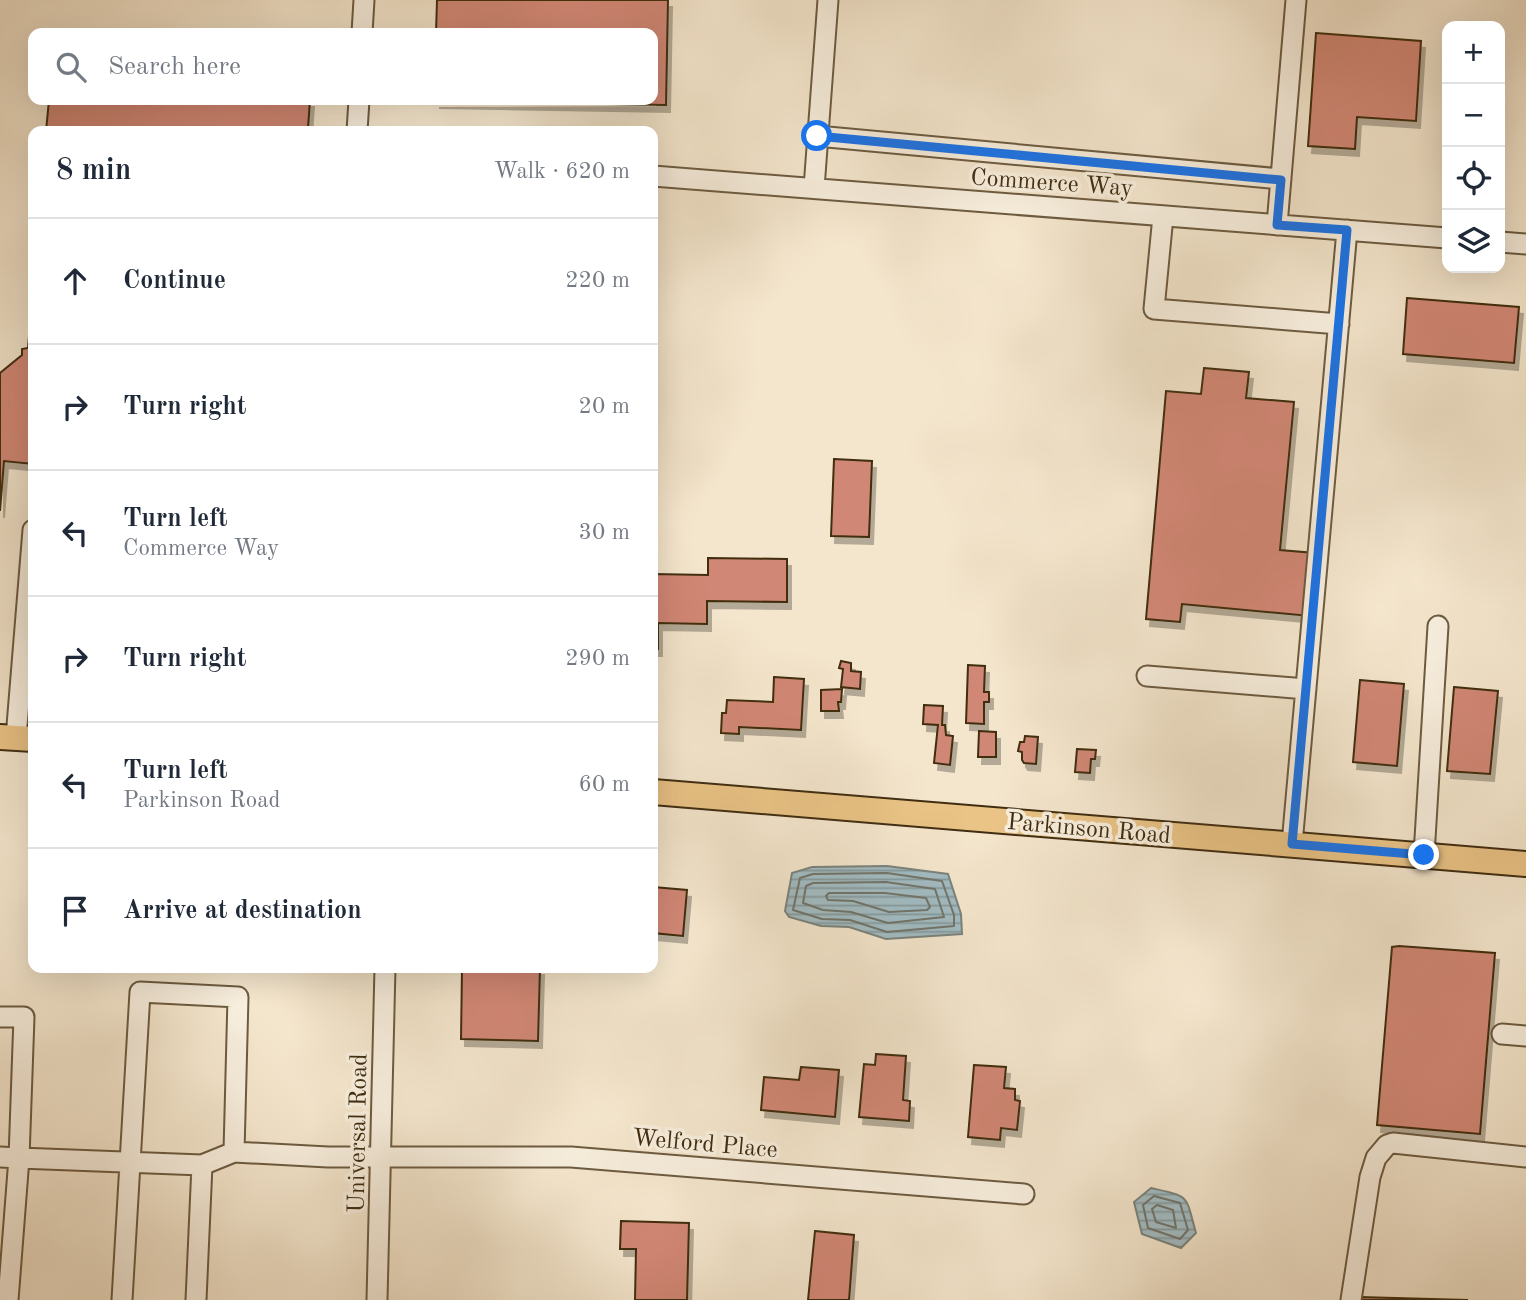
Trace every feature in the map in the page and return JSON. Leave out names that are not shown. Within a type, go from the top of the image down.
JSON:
[{"type":"main road","name":"Parkinson Road","points":[[658,792],[1526,864]]},
{"type":"street","points":[[362,28],[364,0]]},
{"type":"street","points":[[814,188],[828,0]]},
{"type":"street","points":[[1277,225],[1296,0]]},
{"type":"street","points":[[357,126],[359,105]]},
{"type":"street","points":[[817,136],[1281,180]]},
{"type":"street","name":"Commerce Way","points":[[658,176],[1442,238]]},
{"type":"street","points":[[1163,216],[1154,309],[1339,324]]},
{"type":"street","points":[[1292,844],[1347,230]]},
{"type":"street","points":[[1505,242],[1526,244]]},
{"type":"street","points":[[16,738],[28,591]]},
{"type":"street","points":[[1424,855],[1438,626]]},
{"type":"street","points":[[1147,676],[1306,689]]},
{"type":"street","name":"Universal Road","points":[[377,1300],[385,973]]},
{"type":"street","points":[[9,1157],[128,1163],[202,1165],[234,1152],[238,997],[139,992],[128,1163],[122,1300]]},
{"type":"street","points":[[0,1017],[24,1017],[9,1157],[8,1300]]},
{"type":"street","points":[[1503,1034],[1526,1036]]},
{"type":"street","points":[[1351,1300],[1370,1177],[1376,1158],[1387,1145],[1393,1143],[1526,1157]]},
{"type":"street","name":"Welford Place","points":[[234,1152],[328,1157],[571,1157],[1024,1194]]},
{"type":"street","points":[[196,1300],[202,1165]]},
{"type":"water","points":[[887,866],[948,874],[961,914],[962,934],[886,939],[849,927],[821,926],[789,917],[785,911],[792,873],[812,867]]},
{"type":"water","points":[[1151,1188],[1180,1196],[1187,1204],[1196,1233],[1181,1248],[1142,1234],[1134,1202]]},
{"type":"building","points":[[437,0],[668,0],[666,105],[658,105],[658,28],[436,28]]},
{"type":"building","points":[[1316,33],[1421,41],[1416,121],[1357,117],[1355,149],[1308,146]]},
{"type":"building","points":[[49,105],[310,105],[308,126],[46,126]]},
{"type":"building","points":[[1407,298],[1519,307],[1514,363],[1403,354]]},
{"type":"building","points":[[28,348],[28,463],[4,461],[0,511],[0,373],[22,355],[22,349]]},
{"type":"building","points":[[1204,368],[1249,372],[1246,398],[1294,402],[1280,550],[1315,553],[1310,616],[1182,604],[1180,622],[1146,619],[1166,391],[1201,394]]},
{"type":"building","points":[[834,459],[872,461],[869,537],[831,536]]},
{"type":"building","points":[[708,558],[787,559],[787,602],[707,601],[707,624],[658,623],[658,574],[708,575]]},
{"type":"building","points":[[841,661],[851,663],[851,671],[861,672],[860,689],[841,687]]},
{"type":"building","points":[[968,665],[985,666],[984,692],[989,692],[989,702],[984,702],[984,724],[966,723]]},
{"type":"building","points":[[774,677],[804,679],[801,730],[739,727],[739,734],[721,733],[722,713],[726,713],[727,700],[773,702]]},
{"type":"building","points":[[1360,680],[1404,684],[1397,766],[1353,762]]},
{"type":"building","points":[[1454,687],[1498,691],[1490,774],[1447,771]]},
{"type":"building","points":[[842,689],[841,702],[838,702],[839,711],[821,711],[821,690]]},
{"type":"building","points":[[924,705],[943,706],[942,725],[945,725],[946,735],[953,736],[950,765],[934,763],[938,725],[923,724]]},
{"type":"building","points":[[979,731],[996,732],[996,757],[978,757]]},
{"type":"building","points":[[1025,736],[1038,737],[1036,764],[1024,763],[1022,752],[1018,751]]},
{"type":"building","points":[[1077,749],[1096,750],[1095,759],[1091,759],[1090,773],[1075,772]]},
{"type":"building","points":[[658,887],[687,890],[683,936],[658,934]]},
{"type":"building","points":[[1392,947],[1495,953],[1480,1134],[1377,1125]]},
{"type":"building","points":[[462,973],[540,973],[538,1041],[461,1039]]},
{"type":"building","points":[[876,1054],[906,1056],[903,1100],[910,1101],[909,1121],[859,1117],[864,1064],[875,1065]]},
{"type":"building","points":[[974,1065],[1006,1067],[1004,1088],[1015,1089],[1015,1100],[1020,1101],[1017,1130],[1001,1128],[1000,1140],[968,1137]]},
{"type":"building","points":[[801,1067],[839,1070],[835,1117],[761,1110],[764,1077],[799,1080]]},
{"type":"building","points":[[621,1221],[689,1223],[687,1300],[635,1300],[636,1249],[620,1249]]},
{"type":"building","points":[[815,1231],[854,1235],[849,1300],[808,1300]]},
{"type":"building","points":[[1359,1297],[1468,1300],[1359,1300]]},
{"type":"route","points":[[817,136],[1281,180],[1277,225],[1347,230],[1292,844],[1424,855]]}]
